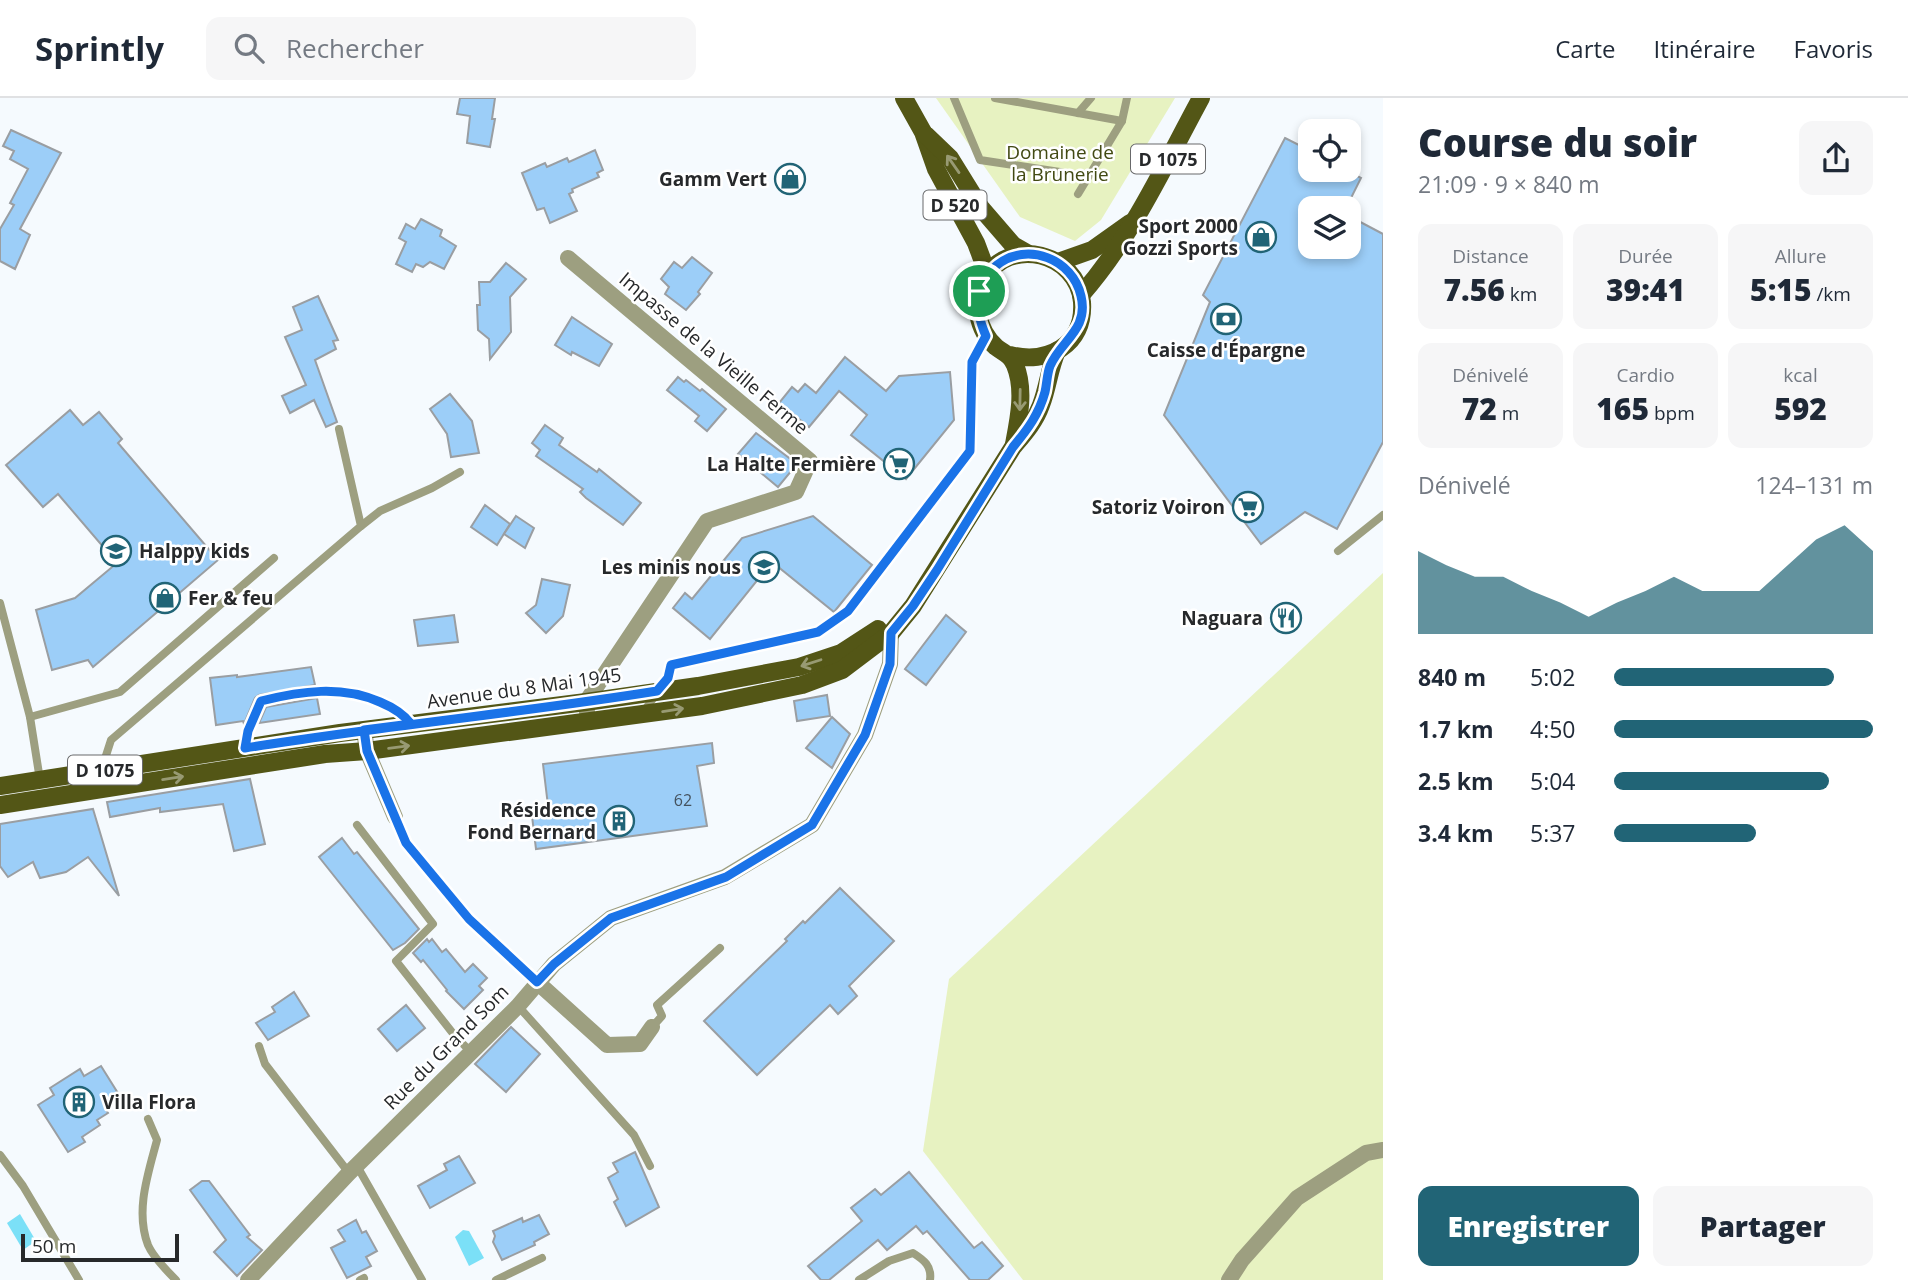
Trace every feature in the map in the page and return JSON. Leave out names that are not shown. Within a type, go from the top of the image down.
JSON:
[{"type":"main road","name":"D 520","points":[[904,98],[923,132],[936,169],[979,251],[985,277]]},
{"type":"main road","name":"D 1075","points":[[1081,295],[1108,265],[1136,219],[1200,98]]},
{"type":"main road","name":"D 520","points":[[923,132],[950,158],[981,208],[1013,245],[1027,253]]},
{"type":"main road","name":"D 1075","points":[[1058,262],[1092,250],[1136,219]]},
{"type":"main road","points":[[1027,253],[1043,255],[1058,262],[1073,276],[1081,295],[1079,326],[1073,336],[1057,351],[1034,358],[1010,355],[986,336],[979,322],[979,291],[985,277],[1004,261],[1027,253]]},
{"type":"main road","name":"D 1075","points":[[1013,447],[1033,424],[1041,407],[1049,369],[1057,351]]},
{"type":"main road","name":"D 1075","points":[[1010,355],[1020,388],[1020,416],[1013,447]]},
{"type":"main road","name":"Avenue du 8 Mai 1945","points":[[0,805],[325,754],[367,751],[641,715],[802,685],[842,670],[891,633],[913,606],[1013,447]]},
{"type":"main road","name":"Avenue du 8 Mai 1945","points":[[0,786],[364,730],[698,686],[799,667],[841,653],[913,606]]},
{"type":"street","name":"Impasse de la Vieille Ferme","points":[[568,258],[810,461],[796,492],[707,521],[586,702]]},
{"type":"street","name":"Rue du Grand Som","points":[[248,1280],[353,1170],[518,1006],[554,964],[611,918],[726,877],[812,825],[865,735],[890,664],[891,633]]},
{"type":"street","points":[[586,702],[588,722]]},
{"type":"street","points":[[364,730],[367,751],[395,817]]},
{"type":"street","points":[[537,982],[607,1045],[640,1044],[652,1027]]},
{"type":"street","points":[[1229,1280],[1242,1260],[1297,1198],[1366,1153],[1383,1150]]},
{"type":"lane","points":[[954,98],[980,160],[1060,172]]},
{"type":"lane","points":[[995,98],[1122,121]]},
{"type":"lane","points":[[1077,113],[1091,98]]},
{"type":"lane","points":[[1078,194],[1122,121],[1127,98]]},
{"type":"lane","points":[[641,715],[668,678],[671,665],[818,632],[848,611],[970,451],[972,362],[986,336]]},
{"type":"lane","points":[[339,429],[361,526]]},
{"type":"lane","points":[[101,770],[111,740],[380,510],[432,488],[460,472]]},
{"type":"lane","points":[[1338,551],[1383,515]]},
{"type":"lane","points":[[30,717],[120,692],[274,558]]},
{"type":"lane","points":[[0,603],[30,717],[43,798]]},
{"type":"lane","points":[[245,748],[248,731],[261,701],[292,693],[337,690],[370,698],[392,707],[411,724]]},
{"type":"lane","points":[[395,817],[406,843],[469,919],[537,982]]},
{"type":"lane","points":[[357,825],[433,924],[396,961],[455,1036],[471,1052]]},
{"type":"lane","points":[[652,1027],[662,1016],[657,1005],[720,948]]},
{"type":"lane","points":[[518,1006],[634,1135],[650,1166]]},
{"type":"lane","points":[[259,1046],[265,1064],[353,1170],[422,1280]]},
{"type":"lane","points":[[148,1119],[157,1140],[146,1178],[142,1214],[148,1246],[176,1280]]},
{"type":"lane","points":[[0,1155],[23,1186],[79,1280]]},
{"type":"lane","points":[[859,1280],[889,1261],[913,1253],[927,1262],[931,1272],[930,1280]]},
{"type":"lane","points":[[496,1280],[542,1258]]},
{"type":"green space","name":"Domaine de la Brunerie","points":[[936,98],[1175,98],[1101,220],[1075,241],[1020,217]]},
{"type":"green space","points":[[1383,573],[1383,1280],[1023,1280],[923,1151],[949,979]]},
{"type":"water","points":[[20,1214],[36,1241],[23,1250],[7,1223]]},
{"type":"water","points":[[463,1230],[469,1231],[484,1258],[469,1266],[455,1237]]},
{"type":"building","points":[[460,98],[495,98],[492,119],[495,119],[490,147],[467,143],[470,116],[457,114]]},
{"type":"building","points":[[11,130],[61,153],[20,229],[30,235],[15,269],[0,261],[0,229],[14,205],[10,203],[28,169],[10,159],[14,151],[3,146]]},
{"type":"building","points":[[1285,138],[1298,144],[1298,182],[1359,182],[1352,196],[1298,196],[1298,259],[1361,259],[1361,222],[1383,234],[1383,442],[1337,529],[1305,512],[1261,544],[1164,415],[1210,302],[1203,295]]},
{"type":"building","points":[[595,150],[603,170],[597,173],[599,177],[572,189],[573,192],[569,194],[577,211],[550,223],[544,208],[537,210],[522,173],[545,163],[547,167],[567,158],[569,162]]},
{"type":"building","points":[[421,219],[442,230],[440,236],[456,246],[444,269],[430,262],[423,267],[416,264],[412,272],[396,264],[406,242],[399,238],[406,224],[415,229]]},
{"type":"building","points":[[692,257],[712,273],[698,292],[700,294],[686,310],[665,294],[669,287],[661,279],[674,262],[682,268]]},
{"type":"building","points":[[506,263],[526,279],[510,297],[511,332],[490,359],[489,339],[478,330],[479,282],[490,282]]},
{"type":"building","points":[[318,296],[338,340],[333,341],[336,349],[315,360],[337,422],[326,427],[314,400],[290,413],[282,396],[306,385],[285,337],[302,330],[293,307]]},
{"type":"building","points":[[572,317],[612,344],[599,366],[572,352],[571,355],[555,345]]},
{"type":"building","points":[[845,357],[886,391],[899,376],[950,372],[954,420],[906,479],[851,435],[867,415],[839,391],[809,427],[779,403],[792,387],[798,392],[805,384],[816,393]]},
{"type":"building","points":[[678,377],[700,391],[702,389],[726,409],[707,431],[695,421],[699,416],[667,390]]},
{"type":"building","points":[[450,394],[472,421],[479,453],[451,457],[447,434],[430,409]]},
{"type":"building","points":[[70,410],[83,425],[99,412],[122,439],[118,443],[218,560],[93,667],[88,660],[52,670],[36,610],[75,598],[117,563],[58,494],[43,507],[6,465]]},
{"type":"building","points":[[545,425],[563,438],[559,445],[597,472],[599,469],[641,503],[623,525],[586,498],[580,492],[583,489],[536,456],[540,450],[532,443]]},
{"type":"building","points":[[756,433],[797,464],[778,487],[738,454]]},
{"type":"building","points":[[485,505],[510,524],[497,545],[471,527]]},
{"type":"building","points":[[516,516],[534,528],[525,548],[504,534]]},
{"type":"building","points":[[813,516],[872,565],[834,612],[772,562],[710,639],[673,608],[685,593],[692,599],[742,538]]},
{"type":"building","points":[[542,579],[570,585],[563,616],[546,633],[526,613],[536,605]]},
{"type":"building","points":[[454,615],[458,642],[418,646],[414,620]]},
{"type":"building","points":[[946,615],[966,632],[926,685],[905,669]]},
{"type":"building","points":[[311,667],[315,685],[259,695],[255,698],[244,724],[243,721],[216,725],[210,678]]},
{"type":"building","points":[[827,695],[830,716],[797,721],[794,701]]},
{"type":"building","points":[[317,698],[320,714],[259,723],[266,707]]},
{"type":"building","points":[[832,717],[850,734],[832,768],[806,748]]},
{"type":"building","points":[[712,743],[714,763],[697,766],[707,826],[536,849],[532,816],[549,814],[543,764]]},
{"type":"building","points":[[250,779],[265,844],[234,851],[223,804],[160,812],[160,808],[110,817],[107,802]]},
{"type":"building","points":[[93,809],[119,896],[88,857],[66,872],[40,878],[33,862],[8,877],[0,866],[0,824]]},
{"type":"building","points":[[342,838],[354,854],[357,852],[419,929],[393,950],[319,857]]},
{"type":"building","points":[[840,888],[894,941],[849,986],[857,996],[838,1014],[830,1005],[757,1075],[704,1021],[787,941],[785,939],[803,921],[805,923]]},
{"type":"building","points":[[427,939],[429,942],[432,939],[442,952],[446,949],[465,972],[473,964],[487,978],[479,986],[483,990],[464,1009],[446,991],[423,960],[421,962],[413,953]]},
{"type":"building","points":[[294,992],[309,1016],[268,1040],[256,1023],[275,1012],[272,1007]]},
{"type":"building","points":[[406,1005],[425,1028],[397,1051],[378,1029]]},
{"type":"building","points":[[511,1027],[540,1054],[506,1092],[475,1064]]},
{"type":"building","name":"Villa Flora","points":[[101,1066],[121,1098],[105,1108],[108,1113],[97,1120],[100,1125],[82,1137],[85,1142],[68,1152],[38,1105],[54,1095],[50,1088],[80,1069],[84,1076]]},
{"type":"building","points":[[635,1152],[659,1207],[626,1226],[614,1202],[618,1199],[608,1178],[618,1172],[613,1163]]},
{"type":"building","points":[[459,1156],[475,1183],[430,1208],[418,1186],[447,1170],[444,1164]]},
{"type":"building","points":[[909,1172],[974,1248],[982,1242],[1003,1266],[988,1280],[970,1280],[927,1231],[923,1234],[916,1226],[887,1250],[878,1240],[829,1280],[821,1280],[808,1266],[862,1221],[851,1208],[875,1189],[881,1195]]},
{"type":"building","points":[[202,1181],[209,1181],[250,1235],[247,1237],[262,1250],[237,1276],[214,1252],[226,1240],[190,1190]]},
{"type":"building","points":[[539,1215],[549,1234],[534,1242],[535,1245],[502,1260],[493,1242],[493,1231],[522,1218],[523,1222]]},
{"type":"building","points":[[356,1220],[362,1233],[366,1231],[377,1251],[366,1257],[371,1266],[347,1278],[331,1248],[345,1241],[338,1230]]},
{"type":"place","name":"Gamm Vert","points":[[790,179]]},
{"type":"place","name":"Sport 2000 Gozzi Sports","points":[[1261,237]]},
{"type":"place","name":"Caisse d'Épargne","points":[[1226,319]]},
{"type":"place","name":"La Halte Fermière","points":[[899,464]]},
{"type":"place","name":"Satoriz Voiron","points":[[1248,507]]},
{"type":"place","name":"Halppy kids","points":[[116,551]]},
{"type":"place","name":"Les minis nous","points":[[764,567]]},
{"type":"place","name":"Fer & feu","points":[[165,598]]},
{"type":"place","name":"Naguara","points":[[1286,618]]},
{"type":"place","name":"Résidence Fond Bernard","points":[[619,821]]},
{"type":"place","name":"Villa Flora","points":[[79,1102]]},
{"type":"route","points":[[979,291],[979,322],[986,336],[972,362],[970,451],[848,611],[818,632],[671,665],[668,678],[657,691],[586,702],[498,713],[364,730],[340,733],[245,748],[248,731],[261,701],[292,693],[337,690],[370,698],[392,707],[406,717],[411,724],[364,730],[367,751],[406,843],[469,919],[537,982],[554,964],[611,918],[726,877],[812,825],[865,735],[890,664],[891,633],[937,570],[1013,447],[1033,424],[1041,407],[1049,369],[1057,351],[1066,344],[1079,326],[1081,295],[1073,276],[1058,262],[1043,255],[1027,253],[996,265],[985,277],[979,291]]}]
